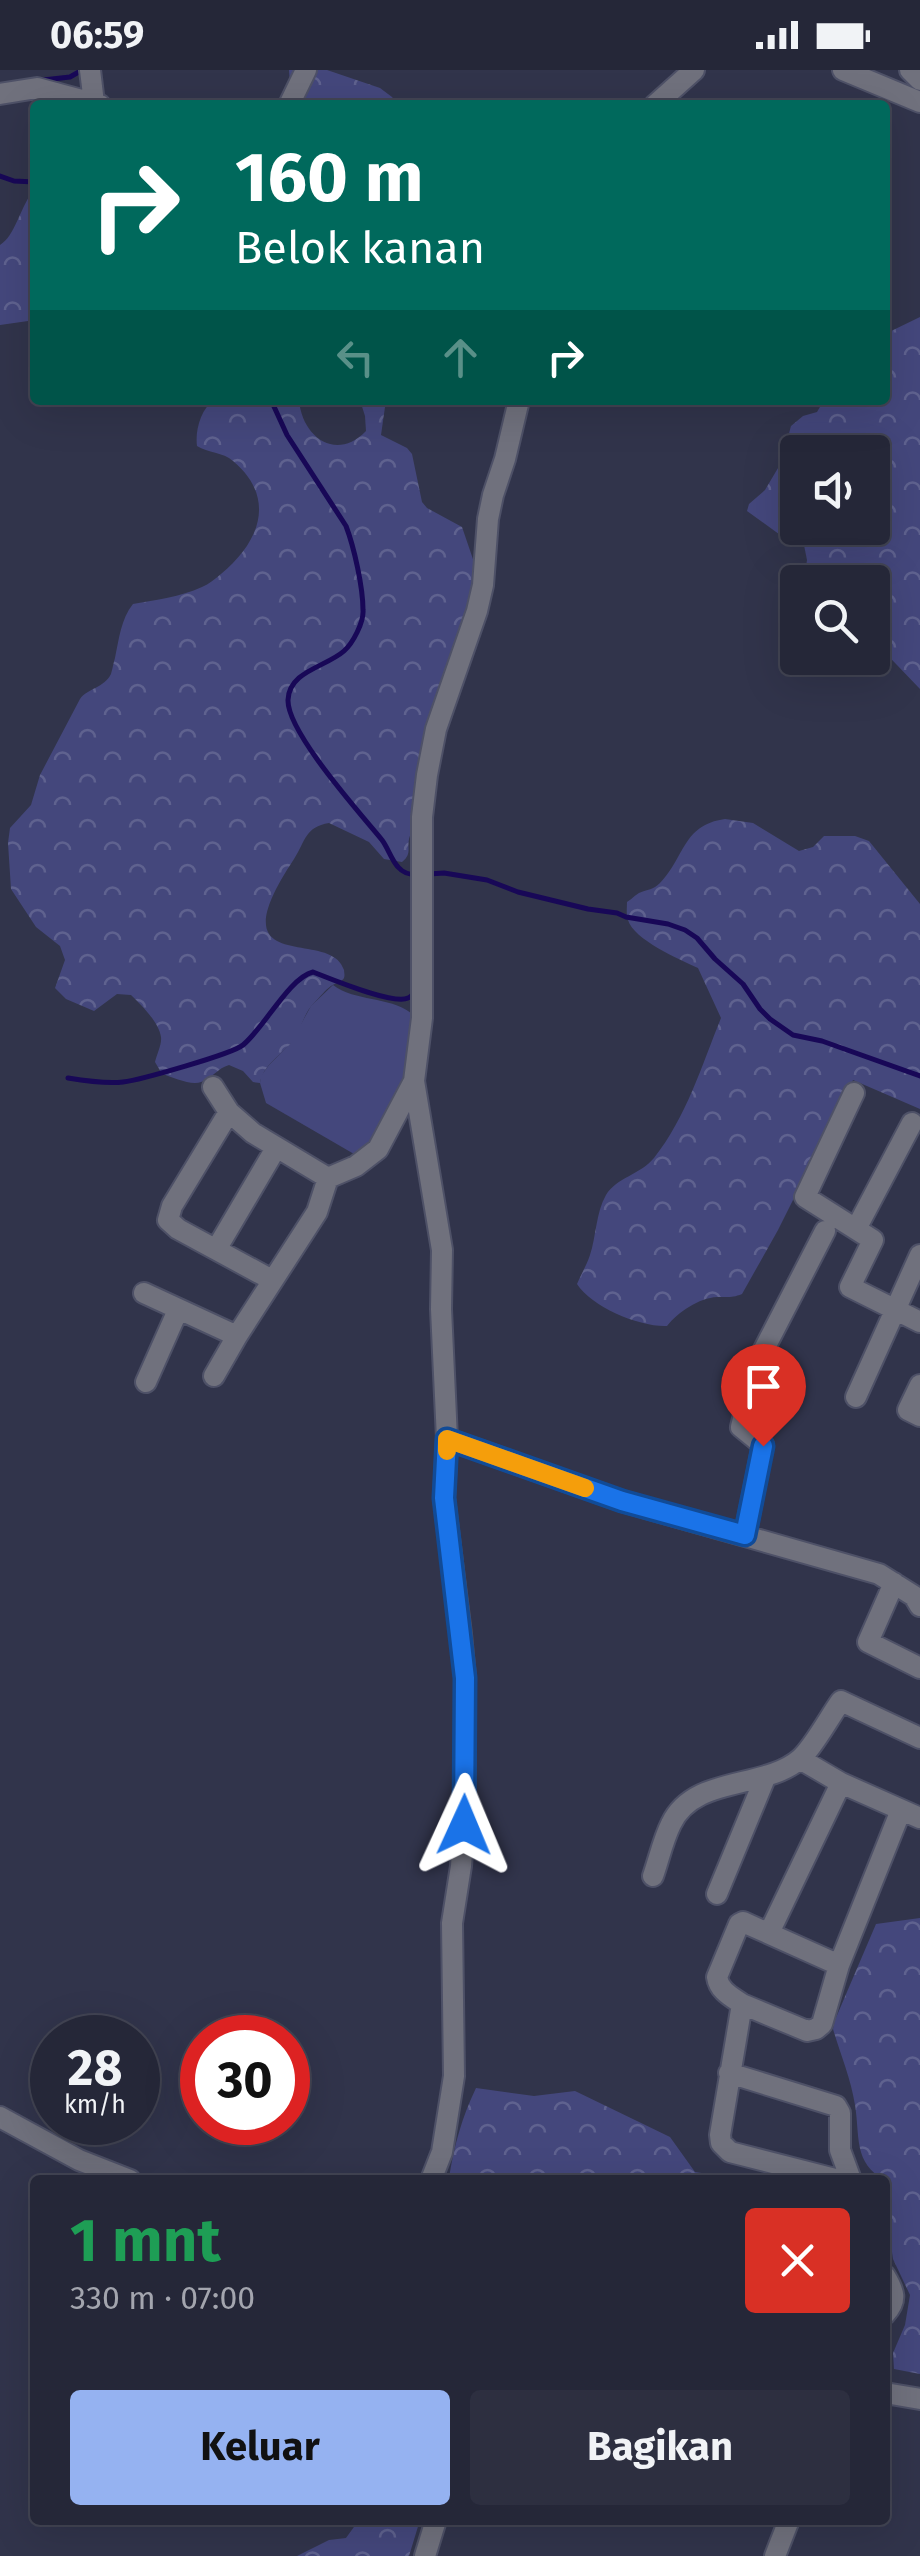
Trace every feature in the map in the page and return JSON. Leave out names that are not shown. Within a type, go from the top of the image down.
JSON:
[{"type":"street","points":[[90,70],[96,100]]},
{"type":"street","points":[[291,100],[306,70]]},
{"type":"street","points":[[661,100],[694,70]]},
{"type":"street","points":[[843,70],[920,102]]},
{"type":"street","points":[[910,70],[920,80]]},
{"type":"street","points":[[0,94],[37,88],[82,100]]},
{"type":"street","points":[[433,2175],[442,2152],[454,2076],[452,1923],[464,1825],[465,1678],[444,1498],[447,1439],[442,1250],[414,1081],[422,1018],[422,817],[436,729],[477,611],[492,495],[518,405]]},
{"type":"street","points":[[214,1376],[317,1212],[328,1178],[356,1166],[378,1149],[414,1081]]},
{"type":"street","points":[[214,1087],[229,1112],[253,1133],[328,1178]]},
{"type":"street","points":[[854,1093],[805,1197],[873,1240],[850,1287],[920,1322]]},
{"type":"street","points":[[229,1112],[168,1220],[272,1280]]},
{"type":"street","points":[[856,1229],[912,1123]]},
{"type":"street","points":[[217,1248],[276,1148]]},
{"type":"street","points":[[745,1535],[763,1446],[741,1427],[757,1363],[824,1231]]},
{"type":"street","points":[[856,1397],[920,1255]]},
{"type":"street","points":[[144,1293],[237,1336]]},
{"type":"street","points":[[146,1382],[178,1310]]},
{"type":"street","points":[[920,1386],[908,1410],[920,1416]]},
{"type":"street","points":[[447,1439],[622,1501],[878,1574],[918,1597]]},
{"type":"street","points":[[894,1584],[868,1642],[920,1668]]},
{"type":"street","points":[[653,1876],[672,1820],[692,1800],[718,1787],[765,1778],[800,1758],[841,1701],[920,1738]]},
{"type":"street","points":[[800,1758],[840,1784],[910,1814],[839,1965],[822,2024],[808,2032],[742,2004],[722,1990],[717,1977],[738,1924],[748,1923],[839,1965]]},
{"type":"street","points":[[717,1894],[765,1778]]},
{"type":"street","points":[[768,1933],[840,1784]]},
{"type":"street","points":[[742,2004],[720,2136],[725,2149],[821,2175]]},
{"type":"street","points":[[729,2073],[836,2106],[840,2113],[840,2150],[849,2175]]},
{"type":"street","points":[[0,2117],[79,2160],[117,2175]]},
{"type":"street","points":[[890,2285],[894,2292],[890,2309]]},
{"type":"street","points":[[890,2394],[920,2399]]},
{"type":"street","points":[[425,2556],[434,2525]]},
{"type":"street","points":[[775,2556],[787,2525]]},
{"type":"green space","points":[[289,70],[327,70],[380,88],[394,100],[282,100],[290,84]]},
{"type":"green space","points":[[30,196],[30,321],[0,325],[0,245],[10,235]]},
{"type":"green space","points":[[920,317],[920,689],[890,658],[890,565],[806,565],[804,545],[890,545],[890,435],[789,435],[791,426],[803,416],[817,412],[821,405],[890,405],[890,332]]},
{"type":"green space","points":[[210,405],[300,405],[314,434],[332,445],[355,440],[366,431],[362,405],[385,405],[381,435],[412,454],[422,502],[462,527],[477,571],[419,821],[410,837],[407,856],[402,862],[384,859],[369,842],[329,823],[321,825],[307,835],[272,897],[266,922],[271,936],[284,944],[335,958],[344,976],[311,1006],[295,1037],[269,1066],[260,1083],[229,1065],[197,1083],[162,1074],[155,1062],[160,1031],[131,995],[117,994],[94,1011],[66,999],[55,988],[65,960],[60,946],[36,927],[11,889],[10,828],[31,805],[40,775],[80,699],[111,674],[121,630],[133,604],[177,596],[207,584],[235,561],[254,534],[259,505],[247,475],[229,458],[197,446],[200,420]]},
{"type":"green space","points":[[780,465],[780,535],[747,511],[749,504],[765,490]]},
{"type":"green space","points":[[725,819],[753,823],[799,851],[813,847],[824,836],[855,836],[869,841],[920,904],[920,1109],[853,1080],[742,1294],[703,1300],[667,1326],[656,1325],[605,1308],[577,1284],[590,1255],[606,1195],[649,1163],[665,1142],[692,1091],[721,1018],[698,968],[639,935],[628,920],[627,902],[660,883],[700,828]]},
{"type":"green space","points":[[333,985],[411,1013],[410,1061],[404,1087],[380,1130],[354,1154],[266,1103],[260,1083],[269,1065],[290,1044],[311,1006]]},
{"type":"green space","points":[[920,1918],[920,2374],[894,2369],[893,2353],[905,2325],[910,2295],[893,2259],[890,2175],[878,2175],[863,2157],[853,2095],[833,2029],[876,1924]]},
{"type":"green space","points":[[476,2088],[534,2096],[575,2091],[670,2137],[695,2172],[714,2175],[450,2175]]},
{"type":"green space","points":[[355,2525],[418,2525],[409,2556],[297,2556],[329,2540],[346,2538]]},
{"type":"waterway","points":[[43,80],[70,77],[82,70]]},
{"type":"waterway","points":[[0,176],[30,182]]},
{"type":"waterway","points":[[273,405],[287,435],[346,526],[363,601],[362,620],[347,647],[295,682],[288,700],[291,714],[312,751],[382,840],[398,867],[418,875]]},
{"type":"waterway","points":[[429,874],[487,880],[518,892],[685,930],[743,984],[770,1019],[793,1035],[822,1041],[920,1076]]},
{"type":"waterway","points":[[68,1078],[123,1082],[235,1049],[251,1037],[295,984],[313,972],[389,998],[408,998],[414,993]]},
{"type":"slow traffic","points":[[447,1451],[447,1439],[585,1488]]},
{"type":"route","points":[[464,1825],[465,1678],[444,1498],[447,1439],[622,1501],[745,1535],[763,1446]]}]
